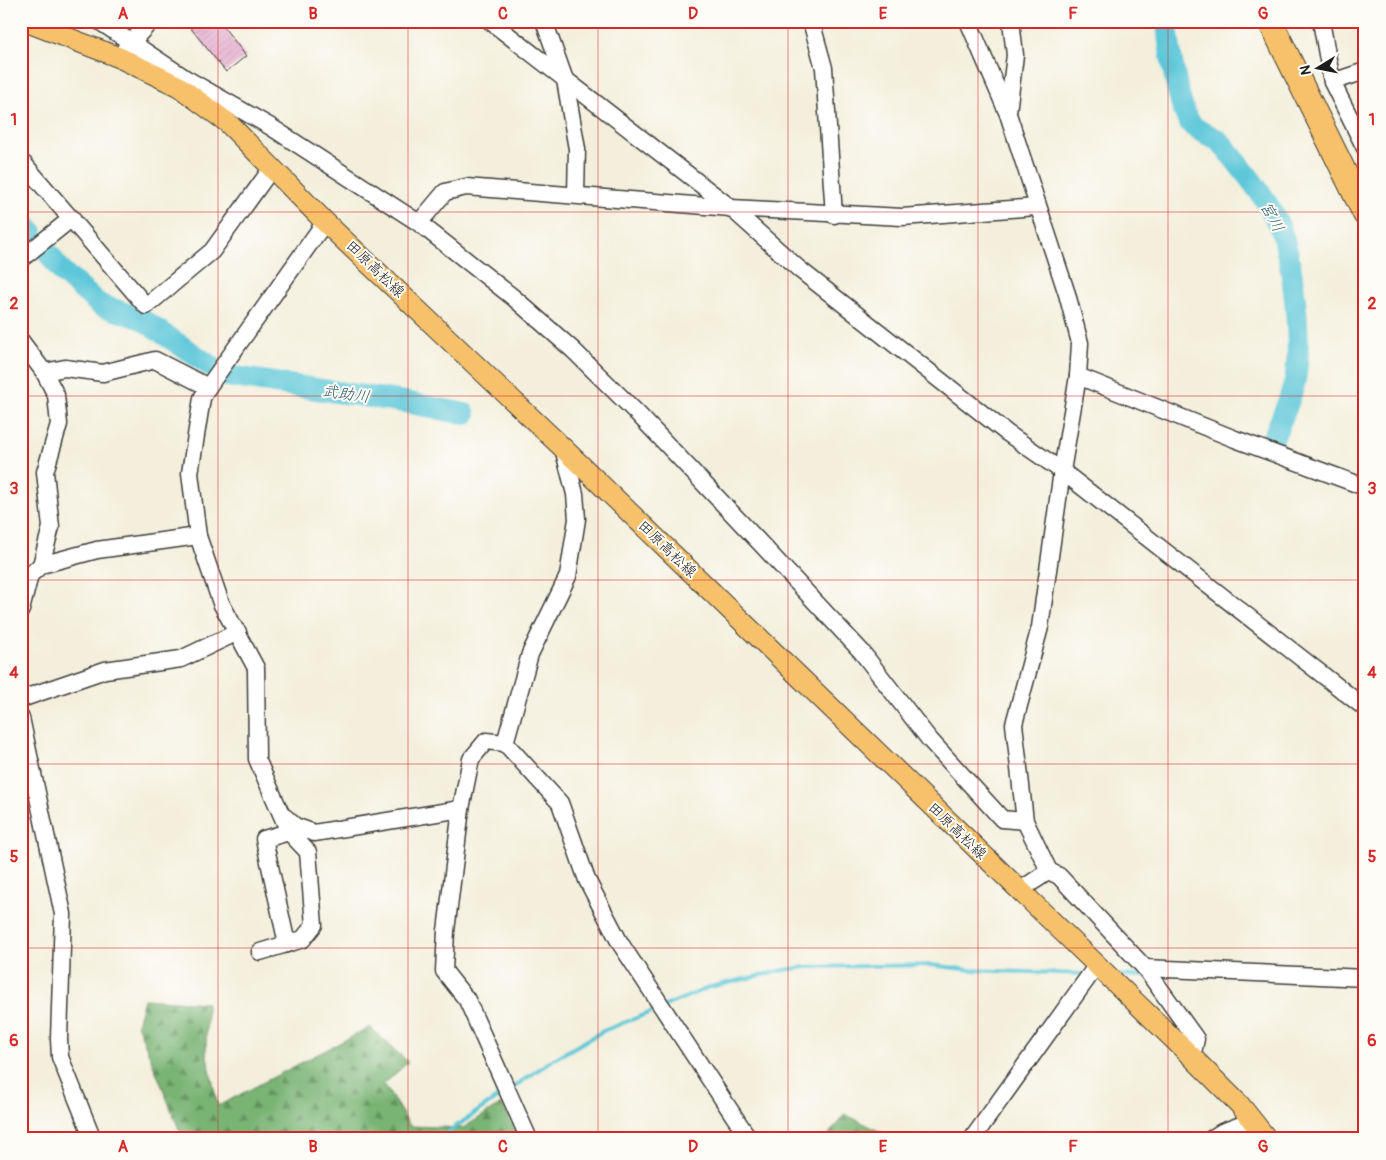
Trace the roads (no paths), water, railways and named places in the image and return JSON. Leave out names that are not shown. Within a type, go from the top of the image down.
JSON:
[{"type":"highway","points":[[1270,21],[1365,214]]},
{"type":"main road","name":"田原高松線","points":[[24,21],[182,82],[228,123],[326,222],[563,448],[1018,891],[1192,1057],[1240,1105],[1267,1139]]},
{"type":"street","points":[[99,21],[132,41],[182,82],[271,127],[419,223],[514,298],[573,350],[638,414],[861,651],[929,739],[1002,819],[1025,821]]},
{"type":"street","points":[[118,57],[151,21]]},
{"type":"street","points":[[490,21],[731,208],[799,269],[1007,433],[1062,471],[1365,708]]},
{"type":"street","points":[[544,21],[565,80],[577,149],[576,195]]},
{"type":"street","points":[[811,21],[824,68],[834,215]]},
{"type":"street","points":[[968,21],[1008,114],[1067,294],[1080,343],[1078,376],[1062,471],[1040,627],[1014,724],[1025,821],[1048,871],[1060,876],[1145,968],[1196,1039],[1192,1057]]},
{"type":"street","points":[[1008,114],[1015,55],[1011,21]]},
{"type":"street","points":[[1321,21],[1332,82],[1365,148]]},
{"type":"street","points":[[1332,82],[1365,71]]},
{"type":"street","points":[[24,164],[146,306],[212,251],[272,168]]},
{"type":"street","points":[[419,223],[446,192],[466,187],[834,215],[902,217],[1037,207]]},
{"type":"street","points":[[21,259],[72,218]]},
{"type":"street","points":[[260,952],[303,938],[314,925],[308,852],[289,832],[257,759],[256,668],[221,602],[198,536],[190,473],[202,398],[326,222]]},
{"type":"street","points":[[22,344],[44,372],[56,395],[59,424],[46,472],[51,527],[41,565]]},
{"type":"street","points":[[44,372],[65,368],[103,373],[155,360],[208,387]]},
{"type":"street","points":[[1078,376],[1235,440],[1365,487]]},
{"type":"street","points":[[505,743],[530,654],[568,576],[577,519],[575,494],[563,448]]},
{"type":"street","points":[[21,610],[30,575],[41,565],[97,550],[198,536]]},
{"type":"street","points":[[21,699],[106,670],[181,659],[238,632]]},
{"type":"street","points":[[21,718],[64,914],[58,1039],[60,1057],[93,1139]]},
{"type":"street","points":[[529,1139],[467,1000],[444,971],[446,931],[461,809],[471,759],[486,741],[505,743],[560,802],[587,880],[620,943],[749,1139]]},
{"type":"street","points":[[280,811],[295,826],[314,833],[461,809]]},
{"type":"street","points":[[287,944],[264,839],[289,832]]},
{"type":"street","points":[[1018,891],[1048,871]]},
{"type":"street","points":[[972,1139],[1097,966]]},
{"type":"street","points":[[1145,968],[1365,978]]},
{"type":"street","points":[[1211,1139],[1222,1132],[1252,1121]]},
{"type":"waterway","name":"宮川","points":[[1167,21],[1174,75],[1186,116],[1194,127],[1223,145],[1261,194],[1279,226],[1289,260],[1297,324],[1297,364],[1291,396],[1272,440]]},
{"type":"waterway","name":"武助川","points":[[21,221],[32,232]]},
{"type":"waterway","name":"武助川","points":[[45,249],[63,273],[100,305],[140,318],[214,368]]},
{"type":"waterway","name":"武助川","points":[[228,376],[405,402],[465,414]]},
{"type":"waterway","points":[[665,1006],[710,987],[784,970],[806,967],[932,965],[970,970],[1084,974]]},
{"type":"waterway","points":[[1119,975],[1144,976]]},
{"type":"waterway","points":[[512,1088],[554,1059],[603,1031],[659,1009]]},
{"type":"waterway","points":[[438,1139],[504,1093]]}]
